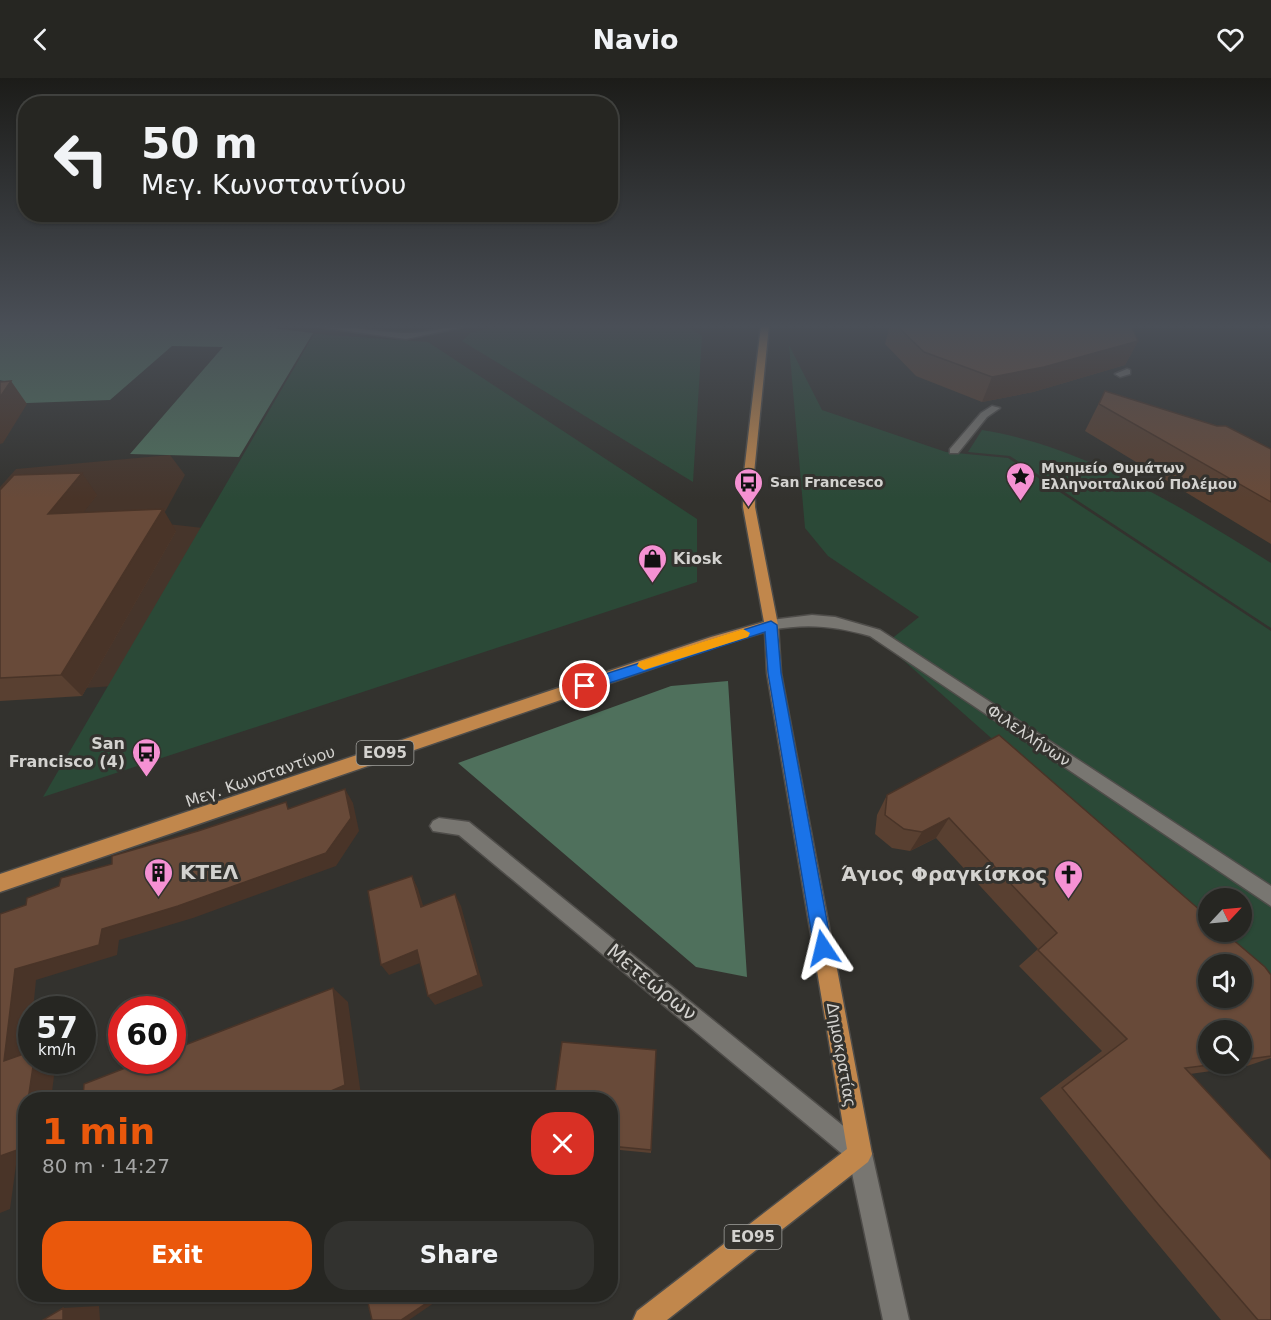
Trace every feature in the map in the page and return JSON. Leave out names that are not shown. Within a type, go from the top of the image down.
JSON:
[{"type":"main road","name":"Δημοκρατίας","points":[[758,383],[749,473],[750,515],[771,625],[774,673],[860,1154]]},
{"type":"main road","name":"Μεγ. Κωνσταντίνου","points":[[0,883],[705,645],[771,625]]},
{"type":"main road","name":"ΕΟ95","points":[[646,1320],[860,1154]]},
{"type":"street","points":[[954,451],[984,415],[996,408]]},
{"type":"street","name":"Φιλελλήνων","points":[[771,625],[802,618],[835,621],[875,633],[1271,897]]},
{"type":"street","name":"Μετεώρων","points":[[438,826],[463,827],[860,1154]]},
{"type":"street","name":"Δημοκρατίας","points":[[860,1154],[896,1320]]},
{"type":"shaded area","points":[[170,455],[185,475],[159,523],[203,528],[114,686],[0,694],[0,487],[16,469]]},
{"type":"green space","points":[[2,383],[130,383],[110,400],[0,404],[0,385]]},
{"type":"green space","points":[[192,383],[283,383],[239,457],[130,454]]},
{"type":"green space","points":[[285,383],[490,383],[697,519],[697,582],[43,797]]},
{"type":"green space","points":[[531,383],[699,383],[693,482]]},
{"type":"green space","points":[[792,383],[808,383],[822,410],[946,452],[1008,458],[1271,631],[1271,1002],[1252,969],[1252,954],[1235,954],[1221,942],[1252,942],[1252,888],[1198,888],[1198,921],[885,644],[919,617],[828,556],[805,528]]},
{"type":"green space","points":[[982,430],[1020,438],[1096,465],[1169,501],[1271,563],[1271,628],[1010,456],[968,452]]},
{"type":"green space","points":[[728,681],[747,977],[696,967],[458,763],[671,686]]},
{"type":"building","points":[[0,383],[10,383],[0,397]]},
{"type":"building","points":[[1105,391],[1217,426],[1226,426],[1271,449],[1271,502],[1099,404]]},
{"type":"building","points":[[82,473],[48,514],[163,509],[61,675],[0,678],[0,490],[14,475]]},
{"type":"building","points":[[999,735],[1198,908],[1198,942],[1236,942],[1250,954],[1198,954],[1198,1008],[1252,1008],[1252,956],[1265,967],[1271,975],[1271,1056],[1252,1059],[1252,1020],[1198,1020],[1198,1066],[1185,1068],[1271,1160],[1271,1320],[1258,1320],[1062,1088],[1127,1039],[1038,950],[1057,933],[949,818],[922,832],[904,829],[885,815],[887,795]]},
{"type":"building","points":[[345,789],[351,818],[326,853],[178,906],[102,929],[99,945],[15,969],[4,1061],[18,1056],[18,1074],[32,1074],[29,1092],[18,1092],[18,1150],[0,1156],[0,914],[26,905],[27,898],[59,886],[61,878],[112,864],[112,856],[286,802],[288,809]]},
{"type":"building","points":[[412,876],[421,907],[455,894],[478,975],[428,996],[417,950],[381,965],[368,891]]},
{"type":"building","points":[[333,988],[345,1085],[329,1092],[84,1092],[84,1084],[110,1074],[186,1074],[186,1045]]},
{"type":"building","points":[[562,1042],[656,1050],[651,1150],[618,1147],[618,1092],[555,1092]]},
{"type":"building","points":[[368,1302],[428,1302],[401,1320],[372,1320]]},
{"type":"building","points":[[63,1308],[63,1320],[43,1320]]},
{"type":"slow traffic","points":[[644,666],[743,633]]},
{"type":"place","name":"Μνημείο Θυμάτων Ελληνοιταλικού Πολέμου","points":[[1020,502]]},
{"type":"place","name":"San Francesco","points":[[749,508]]},
{"type":"place","name":"Kiosk","points":[[652,584]]},
{"type":"place","name":"San Francisco (4)","points":[[146,778]]},
{"type":"place","name":"ΚΤΕΛ","points":[[159,898]]},
{"type":"place","name":"Άγιος Φραγκίσκος","points":[[1068,900]]},
{"type":"route","points":[[585,686],[716,641],[771,625],[774,673],[823,948]]}]
